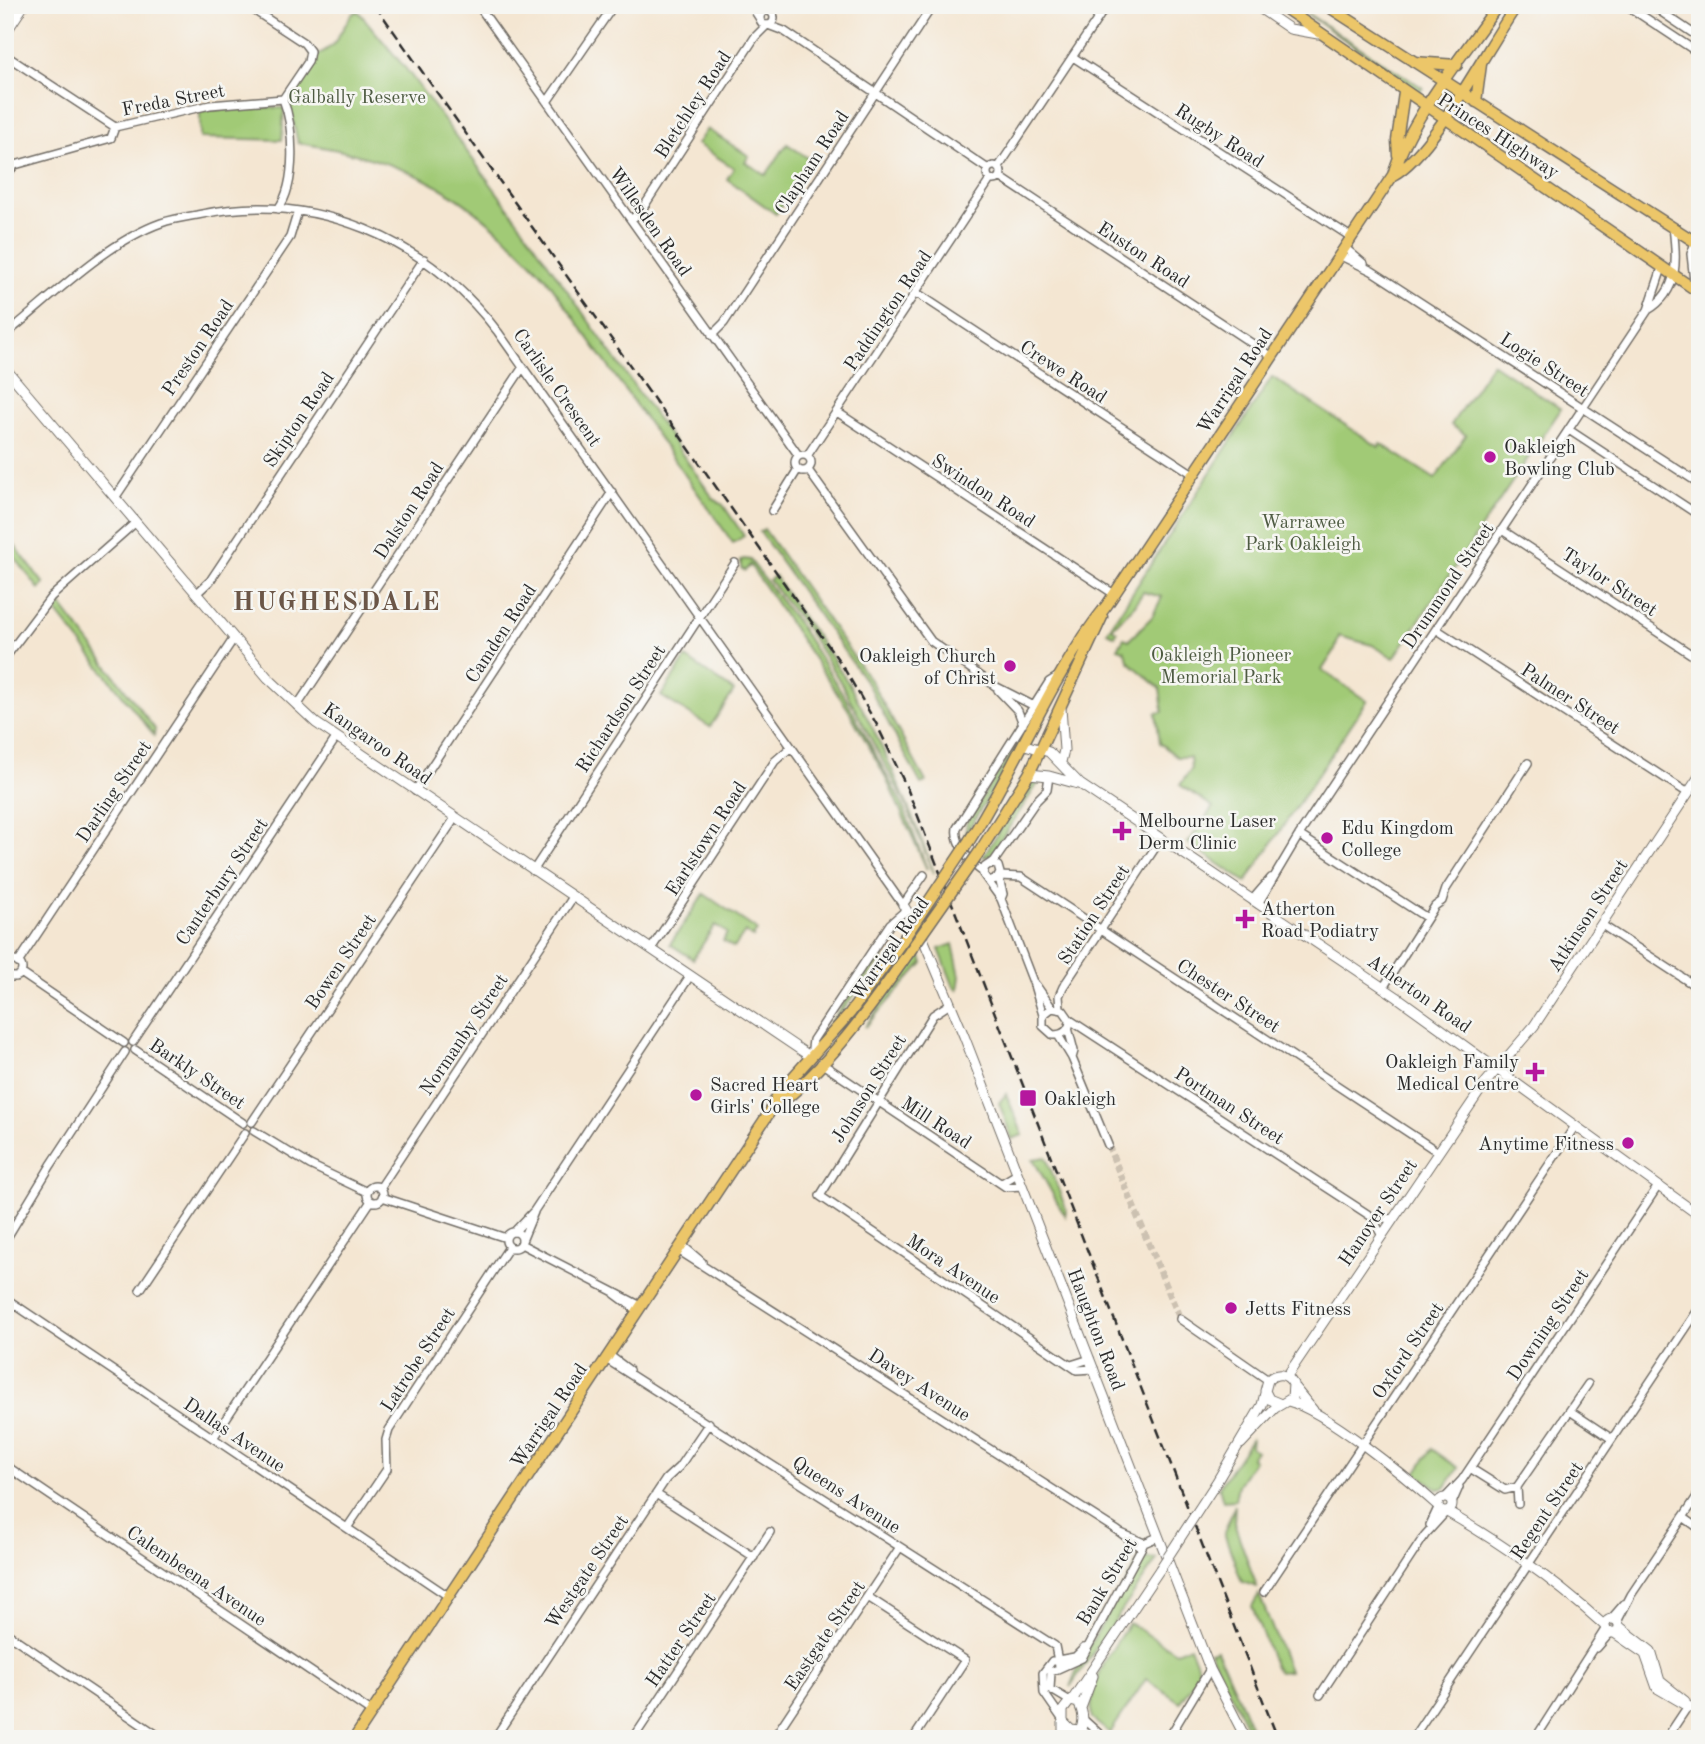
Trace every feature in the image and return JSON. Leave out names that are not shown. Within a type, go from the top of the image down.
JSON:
[{"type":"highway","name":"Princes Highway","points":[[1280,5],[1318,34],[1697,292]]},
{"type":"highway","name":"Princes Highway","points":[[1326,5],[1697,242]]},
{"type":"highway","name":"Warrigal Road","points":[[816,1060],[903,940],[969,841],[1025,745],[1082,636],[1107,605],[1393,175],[1398,155],[1498,5]]},
{"type":"highway","name":"Warrigal Road","points":[[1393,175],[1411,163],[1517,5]]},
{"type":"highway","points":[[1476,102],[1482,58]]},
{"type":"highway","points":[[1414,62],[1457,65]]},
{"type":"highway","points":[[1398,155],[1397,141],[1404,93]]},
{"type":"highway","name":"Warrigal Road","points":[[354,1739],[771,1110],[816,1060],[858,1022],[910,951],[1029,774],[1107,605]]},
{"type":"street","points":[[6,31],[24,5]]},
{"type":"street","points":[[246,5],[304,43],[310,51],[308,62],[283,99],[291,119],[293,139],[285,198],[278,209]]},
{"type":"street","name":"Willesden Road","points":[[478,5],[712,335],[803,456]]},
{"type":"street","points":[[547,102],[614,5]]},
{"type":"street","points":[[751,5],[773,11],[784,31]]},
{"type":"street","points":[[751,5],[764,23],[784,31],[988,169],[998,168]]},
{"type":"street","name":"Clapham Road","points":[[712,335],[724,323],[933,5]]},
{"type":"street","points":[[988,169],[987,176],[990,180],[1000,177],[998,168],[1107,5]]},
{"type":"street","points":[[1255,5],[1290,29],[1318,34]]},
{"type":"street","points":[[1626,5],[1700,54]]},
{"type":"street","points":[[1651,5],[1700,38]]},
{"type":"street","points":[[764,23],[773,11]]},
{"type":"street","points":[[764,23],[762,14],[773,11]]},
{"type":"street","name":"Bletchley Road","points":[[631,220],[640,211],[764,23]]},
{"type":"street","name":"Freda Street","points":[[5,55],[115,127],[210,105],[283,99]]},
{"type":"street","name":"Rugby Road","points":[[1073,57],[1351,237]]},
{"type":"street","points":[[6,175],[15,165],[111,138],[115,127]]},
{"type":"street","name":"Euston Road","points":[[1000,177],[1271,356]]},
{"type":"street","name":"Paddington Road","points":[[803,456],[837,412],[918,293],[990,180]]},
{"type":"street","name":"Carlisle Crescent","points":[[5,335],[106,253],[160,223],[227,210],[298,211],[369,229],[424,259],[470,298],[523,368],[919,929]]},
{"type":"street","name":"Preston Road","points":[[116,498],[290,237],[298,211]]},
{"type":"street","points":[[1673,226],[1678,262],[1674,277]]},
{"type":"street","points":[[1697,292],[1691,258],[1700,229]]},
{"type":"street","name":"Logie Street","points":[[1341,251],[1700,484]]},
{"type":"street","name":"Skipton Road","points":[[196,594],[210,581],[424,259]]},
{"type":"street","name":"Drummond Street","points":[[1255,902],[1648,310],[1662,268]]},
{"type":"street","name":"Drummond Street","points":[[1648,310],[1654,307],[1674,277]]},
{"type":"street","name":"Crewe Road","points":[[918,293],[1193,474]]},
{"type":"street","name":"Kangaroo Road","points":[[5,368],[234,638],[297,706],[336,738],[816,1060]]},
{"type":"street","name":"Dalston Road","points":[[297,706],[523,368]]},
{"type":"street","name":"Swindon Road","points":[[837,412],[1114,594]]},
{"type":"street","points":[[1569,430],[1700,516]]},
{"type":"street","points":[[798,469],[795,462],[803,456],[811,465],[808,470]]},
{"type":"street","points":[[798,469],[808,470],[931,641],[995,687],[1034,706]]},
{"type":"street","points":[[772,511],[798,469]]},
{"type":"street","name":"Camden Road","points":[[415,791],[612,492]]},
{"type":"street","points":[[5,658],[51,597],[136,522]]},
{"type":"street","name":"Taylor Street","points":[[1502,530],[1700,660]]},
{"type":"street","name":"Richardson Street","points":[[533,871],[735,563]]},
{"type":"street","name":"Palmer Street","points":[[1436,629],[1688,793]]},
{"type":"street","name":"Darling Street","points":[[18,962],[234,638]]},
{"type":"street","name":"Warrigal Road","points":[[997,878],[983,872],[970,861],[974,853],[958,842],[957,828],[1049,682],[1061,675]]},
{"type":"street","points":[[995,687],[1018,711],[1023,724]]},
{"type":"street","points":[[1061,708],[1061,762]]},
{"type":"street","name":"Canterbury Street","points":[[130,1045],[336,738]]},
{"type":"street","name":"Atherton Road","points":[[1025,745],[1041,749],[1061,762],[1080,784],[1383,988],[1700,1216]]},
{"type":"street","name":"Earlstown Road","points":[[651,949],[775,761],[790,748]]},
{"type":"street","points":[[1383,988],[1427,918],[1442,901],[1446,889],[1528,763]]},
{"type":"street","name":"Atherton Road","points":[[1029,774],[1080,784]]},
{"type":"street","points":[[983,872],[1047,790],[1049,776]]},
{"type":"street","name":"Atkinson Street","points":[[1497,1069],[1531,1030],[1699,776]]},
{"type":"street","name":"Bowen Street","points":[[248,1122],[454,818]]},
{"type":"street","points":[[1299,835],[1427,918]]},
{"type":"street","name":"Station Street","points":[[1056,1008],[1063,987],[1161,839]]},
{"type":"street","points":[[974,853],[999,868],[997,878],[1001,899],[1033,982],[1044,1015],[1045,1031],[1058,1035],[1072,1058],[1108,1145]]},
{"type":"street","name":"Warrigal Road","points":[[816,1060],[813,1040],[924,875]]},
{"type":"street","name":"Chester Street","points":[[997,878],[1021,877],[1438,1152]]},
{"type":"street","name":"Normanby Street","points":[[380,1188],[573,897]]},
{"type":"street","points":[[1602,925],[1700,989]]},
{"type":"street","name":"Haughton Road","points":[[919,929],[1210,1670],[1246,1739]]},
{"type":"street","points":[[18,962],[20,973],[8,978],[6,965],[18,962]]},
{"type":"street","name":"Barkly Street","points":[[20,973],[248,1122]]},
{"type":"street","points":[[506,1238],[534,1211],[690,976]]},
{"type":"street","points":[[1033,982],[1056,1008],[1067,1012],[1074,1051],[1072,1058]]},
{"type":"street","name":"Johnson Street","points":[[820,1196],[933,1015],[950,1004]]},
{"type":"street","points":[[1044,1015],[1056,1008]]},
{"type":"street","points":[[1058,1035],[1069,1024]]},
{"type":"street","name":"Portman Street","points":[[1069,1024],[1372,1217],[1393,1219]]},
{"type":"street","points":[[5,1241],[130,1045]]},
{"type":"street","name":"Mill Road","points":[[816,1060],[1002,1183],[1012,1189],[1022,1186]]},
{"type":"street","name":"Hanover Street","points":[[1287,1376],[1497,1069]]},
{"type":"street","points":[[245,1133],[254,1130],[248,1122]]},
{"type":"street","points":[[140,1290],[245,1133],[248,1122]]},
{"type":"street","name":"Oxford Street","points":[[1264,1592],[1575,1126]]},
{"type":"street","name":"Barkly Street","points":[[254,1130],[310,1165],[367,1192]]},
{"type":"street","points":[[1002,1183],[1017,1174]]},
{"type":"street","name":"Downing Street","points":[[1320,1695],[1658,1186]]},
{"type":"street","points":[[371,1201],[367,1192],[373,1187],[380,1188],[382,1197]]},
{"type":"street","name":"Mora Avenue","points":[[820,1196],[1071,1365],[1092,1364]]},
{"type":"street","points":[[371,1201],[376,1202],[382,1197]]},
{"type":"street","points":[[382,1197],[506,1238]]},
{"type":"street","points":[[213,1438],[371,1201]]},
{"type":"street","points":[[506,1238],[509,1247],[515,1248],[522,1242],[534,1211]]},
{"type":"street","name":"Portman Street","points":[[1372,1217],[1382,1236]]},
{"type":"street","points":[[514,1232],[520,1235],[522,1242],[639,1308]]},
{"type":"street","name":"Latrobe Street","points":[[347,1528],[387,1469],[386,1440],[389,1430],[509,1247]]},
{"type":"street","name":"Davey Avenue","points":[[680,1247],[1142,1546]]},
{"type":"street","name":"Dallas Avenue","points":[[5,1298],[448,1596]]},
{"type":"street","name":"Regent Street","points":[[1412,1739],[1700,1307]]},
{"type":"street","points":[[1180,1319],[1268,1380]]},
{"type":"street","name":"Queens Avenue","points":[[607,1357],[1055,1646],[1057,1663]]},
{"type":"street","points":[[1063,1739],[1063,1710],[1160,1569],[1241,1444],[1262,1405],[1268,1380],[1275,1375],[1287,1376],[1314,1411],[1527,1566],[1651,1651],[1660,1681],[1700,1713]]},
{"type":"street","points":[[1518,1504],[1517,1488],[1588,1384]]},
{"type":"street","points":[[1241,1444],[1285,1403],[1295,1388]]},
{"type":"street","points":[[1265,1391],[1269,1399],[1314,1411]]},
{"type":"street","points":[[1570,1411],[1612,1439]]},
{"type":"street","name":"Westgate Street","points":[[494,1739],[656,1494],[679,1467],[709,1423]]},
{"type":"street","name":"Calembeena Avenue","points":[[5,1465],[371,1712]]},
{"type":"street","points":[[1469,1468],[1501,1489],[1517,1488]]},
{"type":"street","points":[[1535,1739],[1700,1492]]},
{"type":"street","points":[[656,1494],[754,1557]]},
{"type":"street","points":[[1683,1517],[1700,1529]]},
{"type":"street","name":"Hatter Street","points":[[633,1739],[770,1532]]},
{"type":"street","name":"Bank Street","points":[[1057,1663],[1075,1657],[1086,1646],[1142,1546],[1158,1537]]},
{"type":"street","name":"Eastgate Street","points":[[774,1739],[900,1548]]},
{"type":"street","points":[[867,1597],[965,1660],[913,1739]]},
{"type":"street","points":[[5,1632],[163,1739]]},
{"type":"street","points":[[1079,1734],[1083,1719],[1081,1708],[1101,1655]]},
{"type":"street","points":[[1057,1663],[1048,1678],[1050,1689],[1057,1696],[1071,1700],[1081,1708]]},
{"type":"street","points":[[1057,1663],[1043,1673],[1041,1687],[1072,1730],[1103,1739]]},
{"type":"street","points":[[1168,1739],[1210,1670]]},
{"type":"street","points":[[1195,1698],[1215,1680]]},
{"type":"street","points":[[1666,1739],[1688,1706]]},
{"type":"street","points":[[1083,1719],[1103,1739]]},
{"type":"green space","points":[[1294,5],[1423,88],[1420,92]]},
{"type":"green space","name":"Galbally Reserve","points":[[358,11],[407,70],[529,236],[713,498],[723,505],[744,536],[733,543],[546,278],[491,224],[436,185],[406,171],[373,159],[298,143],[289,103],[317,56],[333,45],[352,14]]},
{"type":"green space","points":[[238,107],[284,108],[282,140],[200,138],[200,111]]},
{"type":"green space","points":[[707,129],[749,156],[745,162],[766,175],[787,144],[811,160],[776,214],[727,179],[734,168],[697,144]]},
{"type":"green space","name":"Warrawee Park Oakleigh","points":[[1492,363],[1561,409],[1394,658],[1372,645],[1339,636],[1335,650],[1322,670],[1367,701],[1246,882],[1188,843],[1213,807],[1180,785],[1191,769],[1190,757],[1177,757],[1160,743],[1156,713],[1163,712],[1160,688],[1129,662],[1124,650],[1118,648],[1124,638],[1129,640],[1152,617],[1162,597],[1143,592],[1135,605],[1112,628],[1117,632],[1115,636],[1107,632],[1272,377],[1379,447],[1381,444],[1435,479],[1466,435],[1451,425]]},
{"type":"green space","points":[[764,529],[872,683],[926,782],[921,784],[868,685],[760,532]]},
{"type":"green space","points":[[5,533],[44,584],[39,589],[5,545]]},
{"type":"green space","points":[[741,560],[750,560],[801,628],[846,699],[902,804],[927,869],[884,774],[848,709],[750,565],[745,571],[741,568]]},
{"type":"green space","points":[[775,576],[841,672],[862,708],[896,778],[934,873],[905,802],[841,683],[808,631],[769,580]]},
{"type":"green space","points":[[61,605],[155,729],[154,735],[55,610]]},
{"type":"green space","points":[[686,658],[734,691],[710,727],[661,696]]},
{"type":"green space","points":[[1021,737],[1007,767],[965,835],[967,821]]},
{"type":"green space","points":[[1041,779],[990,856],[983,857],[1027,786]]},
{"type":"green space","points":[[704,894],[757,930],[753,937],[745,932],[734,948],[723,941],[727,933],[715,925],[693,959],[670,944]]},
{"type":"green space","points":[[953,944],[960,976],[958,990],[954,987],[939,949]]},
{"type":"green space","points":[[918,950],[923,963],[865,1027]]},
{"type":"green space","points":[[878,953],[884,957],[822,1037],[821,1036]]},
{"type":"green space","points":[[1006,1094],[1023,1135],[1012,1139],[999,1103]]},
{"type":"green space","points":[[1046,1157],[1066,1209],[1065,1216],[1033,1159]]},
{"type":"green space","points":[[1252,1438],[1251,1447],[1256,1451],[1251,1458],[1254,1460],[1238,1485],[1235,1500],[1223,1501],[1219,1487]]},
{"type":"green space","points":[[1432,1449],[1458,1468],[1445,1488],[1438,1489],[1416,1473]]},
{"type":"green space","points":[[1235,1505],[1234,1523],[1257,1587],[1242,1582],[1224,1533]]},
{"type":"green space","points":[[1140,1558],[1157,1559],[1070,1687],[1079,1664]]},
{"type":"green space","points":[[1259,1594],[1289,1671],[1279,1672],[1275,1668],[1252,1606]]},
{"type":"green space","points":[[1129,1623],[1176,1652],[1190,1646],[1200,1672],[1180,1702],[1146,1679],[1110,1733],[1092,1719],[1093,1693],[1102,1668]]},
{"type":"green space","points":[[1217,1650],[1256,1739],[1253,1739],[1210,1652]]},
{"type":"tunnel","points":[[1108,1145],[1180,1319]]},
{"type":"railway","points":[[375,5],[842,665],[877,725],[907,788],[1278,1739]]},
{"type":"place","name":"Oakleigh Bowling Club","points":[[1490,457]]},
{"type":"place","name":"Oakleigh Church of Christ","points":[[1010,666]]},
{"type":"place","name":"Melbourne Laser Derm Clinic","points":[[1122,831]]},
{"type":"place","name":"Edu Kingdom College","points":[[1327,838]]},
{"type":"place","name":"Atherton Road Podiatry","points":[[1245,919]]},
{"type":"place","name":"Oakleigh Family Medical Centre","points":[[1535,1072]]},
{"type":"place","name":"Sacred Heart Girls' College","points":[[696,1095]]},
{"type":"place","name":"Oakleigh","points":[[1028,1098]]},
{"type":"place","name":"Anytime Fitness","points":[[1628,1143]]},
{"type":"place","name":"Jetts Fitness","points":[[1231,1308]]},
{"type":"district","name":"HUGHESDALE","points":[[337,601]]},
{"type":"park label","name":"Oakleigh Pioneer Memorial Park","points":[[1221,665]]}]
